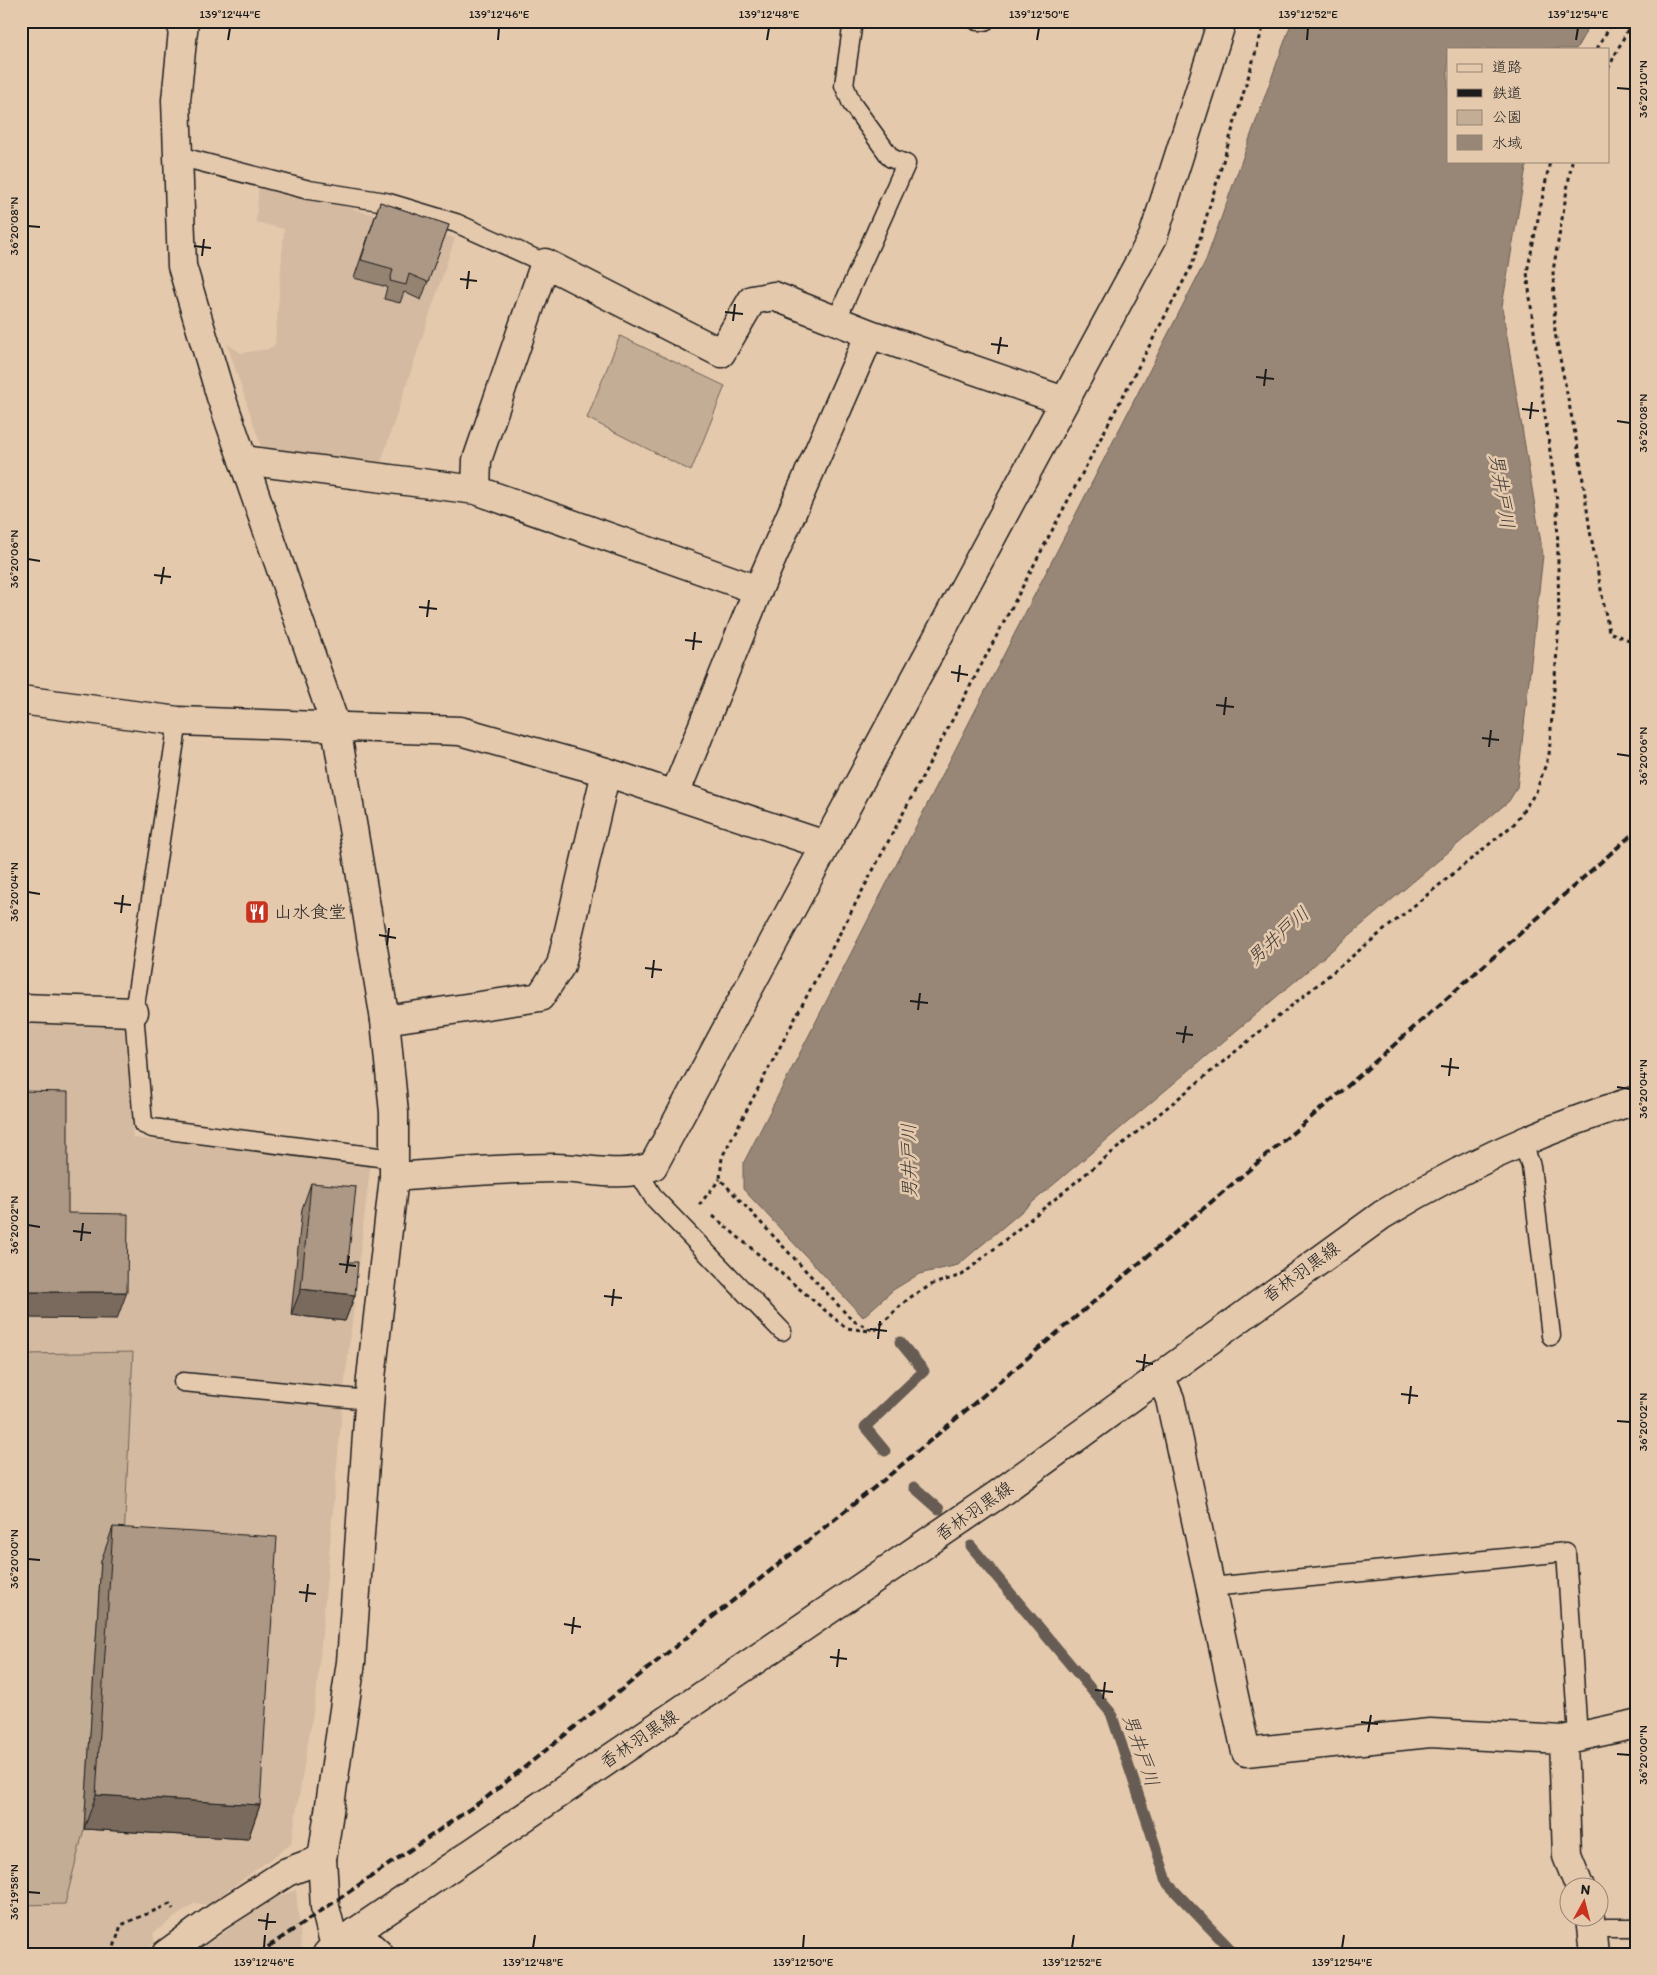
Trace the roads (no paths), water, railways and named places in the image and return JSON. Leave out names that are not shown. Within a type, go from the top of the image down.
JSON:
[{"type":"street","points":[[184,21],[176,100],[182,266],[221,397],[336,727],[385,1020],[394,1113],[394,1168],[369,1400],[351,1662],[322,1859],[324,1907],[339,1944],[379,1954]]},
{"type":"street","points":[[394,1168],[558,1168],[615,1173],[638,1172],[653,1166],[1153,237],[1222,21]]},
{"type":"street","points":[[476,490],[478,460],[545,263],[721,353],[752,300],[774,296],[870,334],[1064,401]]},
{"type":"street","points":[[675,794],[758,590],[870,334]]},
{"type":"street","points":[[243,460],[476,490],[758,590]]},
{"type":"street","points":[[21,700],[178,722],[460,731],[606,772],[825,845]]},
{"type":"street","points":[[385,1020],[540,997],[561,965],[606,772]]},
{"type":"street","points":[[21,1008],[134,1012]]},
{"type":"street","name":"香林羽黒線","points":[[339,1944],[997,1495],[1382,1215],[1428,1187],[1522,1141],[1590,1114],[1636,1100]]},
{"type":"street","points":[[1160,1376],[1170,1399],[1246,1752],[1430,1733],[1571,1738],[1636,1724]]},
{"type":"street","points":[[1571,1738],[1567,1856],[1576,1878]]},
{"type":"street","points":[[166,1954],[286,1872],[322,1859]]},
{"type":"lane","points":[[836,321],[906,164],[891,158],[852,104],[844,85],[853,21]]},
{"type":"lane","points":[[977,21],[985,21]]},
{"type":"lane","points":[[178,156],[309,190],[386,202],[456,223],[545,263]]},
{"type":"lane","points":[[178,722],[134,1012],[143,1124],[152,1128],[394,1168]]},
{"type":"lane","points":[[1522,1141],[1531,1166],[1550,1336]]},
{"type":"lane","points":[[638,1172],[654,1198],[782,1331]]},
{"type":"lane","points":[[183,1382],[369,1400]]},
{"type":"lane","points":[[1211,1587],[1566,1552],[1571,1738]]},
{"type":"lane","points":[[1592,1934],[1607,1928],[1636,1928]]},
{"type":"water","points":[[1292,21],[1592,21],[1577,48],[1447,48],[1447,162],[1527,162],[1502,306],[1543,555],[1517,788],[1509,801],[958,1265],[919,1274],[893,1290],[863,1317],[743,1189],[743,1164],[1206,260]]},
{"type":"waterway","name":"男井戸川","points":[[885,1451],[865,1427],[924,1371],[900,1342]]},
{"type":"waterway","name":"男井戸川","points":[[914,1487],[939,1509]]},
{"type":"waterway","name":"男井戸川","points":[[971,1546],[1111,1713],[1168,1884],[1235,1954]]},
{"type":"railway","points":[[258,1954],[486,1798],[885,1479],[1342,1091],[1636,831]]},
{"type":"place","name":"山水食堂","points":[[257,912]]}]
